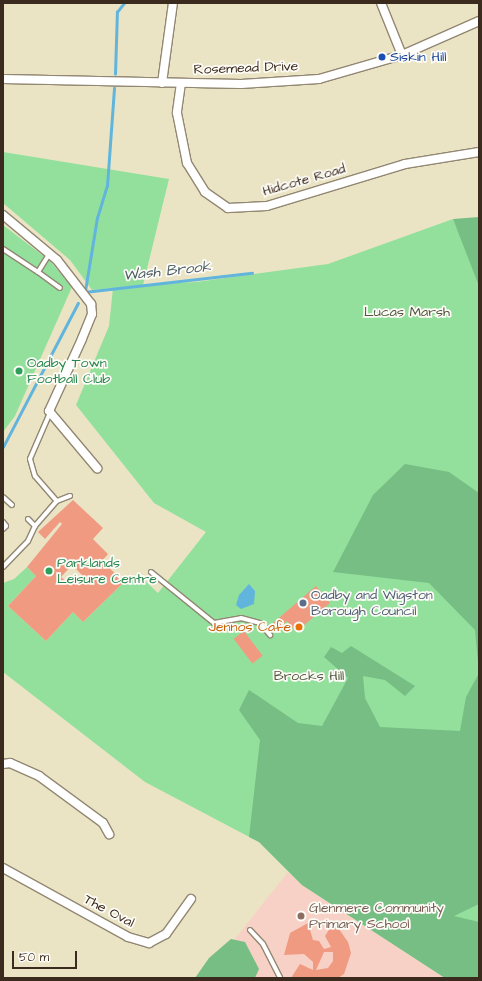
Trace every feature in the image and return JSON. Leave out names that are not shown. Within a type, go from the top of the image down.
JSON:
[{"type":"street","points":[[162,83],[173,3]]},
{"type":"street","points":[[381,3],[402,55]]},
{"type":"street","name":"Rosemead Drive","points":[[3,79],[242,84],[319,79],[402,55],[479,21]]},
{"type":"street","name":"Hidcote Road","points":[[181,83],[177,113],[187,163],[205,192],[228,208],[267,206],[405,164],[479,152]]},
{"type":"street","points":[[3,215],[50,253],[76,281],[86,296],[92,314],[49,415],[97,468]]},
{"type":"street","points":[[3,764],[10,762],[39,776],[103,824],[110,834]]},
{"type":"street","name":"The Oval","points":[[3,868],[128,937],[149,942],[166,934],[191,899]]},
{"type":"lane","points":[[3,249],[60,288]]},
{"type":"lane","points":[[38,272],[50,253]]},
{"type":"lane","points":[[49,415],[30,459],[34,476],[57,502]]},
{"type":"lane","points":[[3,567],[28,541],[35,526],[57,502],[70,496]]},
{"type":"lane","points":[[3,497],[12,505]]},
{"type":"lane","points":[[28,519],[35,526]]},
{"type":"lane","points":[[3,522],[6,526],[3,529]]},
{"type":"lane","points":[[151,572],[214,623],[240,618],[260,623],[270,635]]},
{"type":"lane","points":[[250,930],[263,944],[280,978]]},
{"type":"shaded area","name":"Glenmere Community Primary School","points":[[288,872],[302,885],[445,978],[251,978],[222,955]]},
{"type":"green space","name":"Brocks Hill","points":[[3,152],[169,179],[143,285],[196,282],[328,264],[453,219],[479,278],[479,978],[445,978],[302,885],[259,842],[145,782],[3,672],[3,583],[14,579],[27,567],[36,576],[8,606],[46,641],[73,612],[83,622],[124,582],[142,578],[158,593],[206,532],[154,503],[76,405],[109,326],[113,288],[92,290],[70,260],[3,203]]},
{"type":"green space","points":[[479,217],[479,286],[453,219]]},
{"type":"green space","name":"Oadby Town Football Club","points":[[3,225],[50,261],[72,287],[15,416],[3,432]]},
{"type":"green space","points":[[405,464],[449,472],[479,493],[479,673],[475,630],[429,583],[333,572],[373,495]]},
{"type":"green space","points":[[351,646],[415,686],[405,696],[385,680],[363,676],[365,698],[380,727],[460,731],[466,697],[479,673],[479,904],[454,916],[479,922],[479,978],[445,978],[302,885],[259,842],[249,837],[260,740],[239,710],[249,690],[298,723],[322,726],[348,678],[324,657],[331,647],[342,653]]},
{"type":"green space","points":[[231,939],[245,942],[259,969],[255,978],[195,978],[209,958]]},
{"type":"water","points":[[249,584],[255,591],[254,604],[241,609],[236,605],[239,595]]},
{"type":"building","name":"Parklands Leisure Centre","points":[[73,500],[103,528],[93,539],[108,554],[102,561],[124,582],[83,622],[73,612],[46,641],[8,606],[36,576],[27,567],[62,524],[60,522],[45,539],[38,532]],"holes":[[[72,565],[82,575],[71,586],[61,577]]]},
{"type":"building","points":[[316,586],[330,603],[296,632],[287,621],[278,629],[273,623]]},
{"type":"building","points":[[244,631],[263,656],[252,664],[234,639]]},
{"type":"building","points":[[334,922],[348,942],[351,953],[344,974],[338,978],[291,978],[300,964],[313,970],[313,962],[304,954],[284,955],[290,933],[308,923],[313,940],[319,941],[324,949],[331,947],[325,936]],"holes":[[[324,952],[333,952],[333,961],[328,968],[316,970]]]},
{"type":"waterway","name":"Wash Brook","points":[[115,74],[117,12],[124,3]]},
{"type":"waterway","points":[[85,291],[97,218],[107,186],[114,88]]},
{"type":"waterway","name":"Wash Brook","points":[[84,292],[252,273]]},
{"type":"waterway","name":"Wash Brook","points":[[3,447],[78,303]]},
{"type":"place","name":"Siskin Hill","points":[[382,57]]},
{"type":"place","name":"Oadby Town Football Club","points":[[19,371]]},
{"type":"place","name":"Parklands Leisure Centre","points":[[49,571]]},
{"type":"place","name":"Oadby and Wigston Borough Council","points":[[303,603]]},
{"type":"place","name":"Jennos Cafe","points":[[299,627]]},
{"type":"place","name":"Glenmere Community Primary School","points":[[301,916]]},
{"type":"park label","name":"Lucas Marsh","points":[[407,312]]}]
